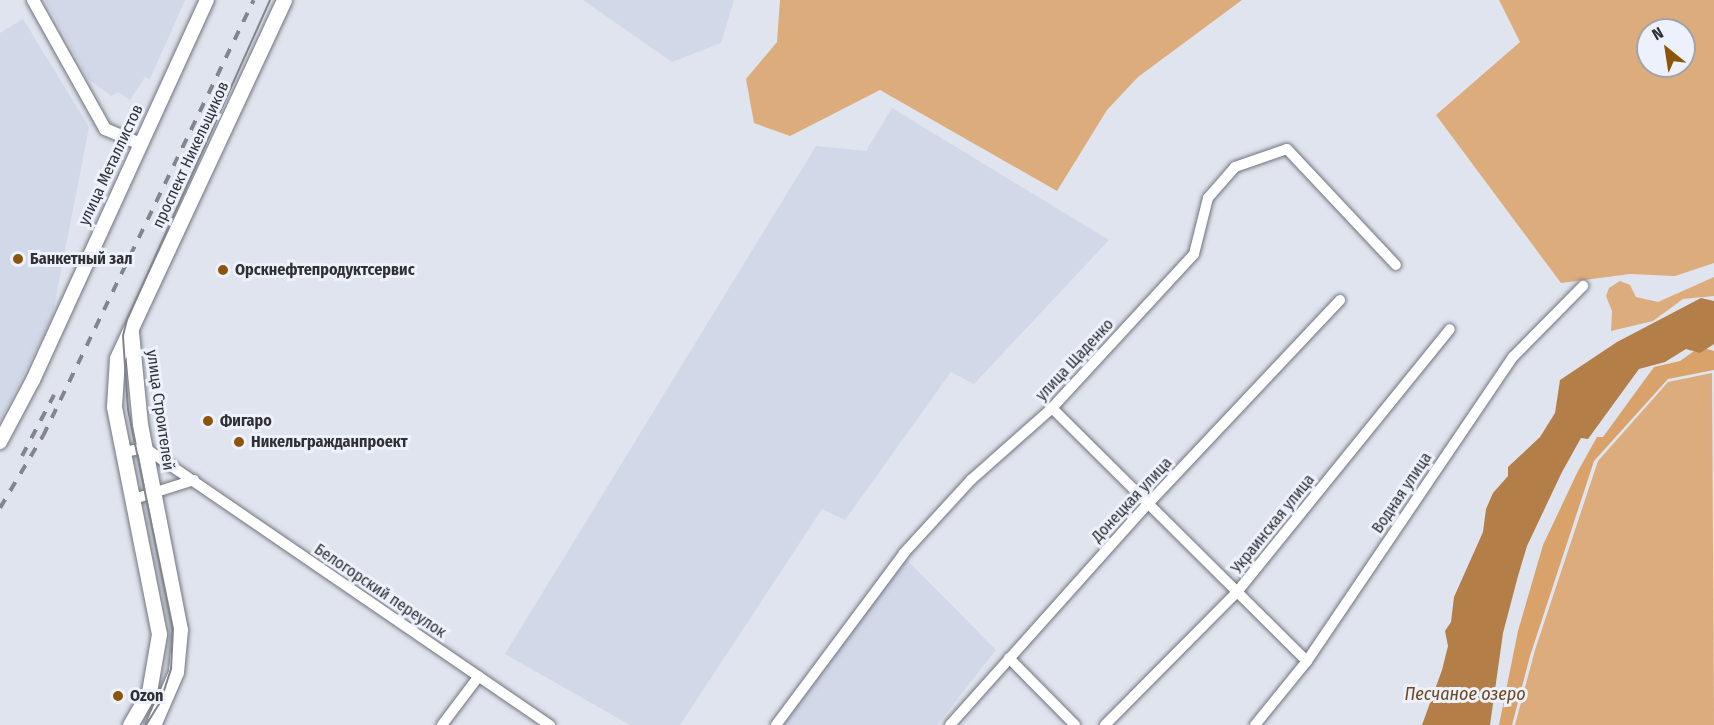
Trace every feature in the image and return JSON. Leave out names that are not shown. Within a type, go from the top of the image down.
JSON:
[{"type":"main road","name":"улица Металлистов","points":[[0,442],[33,380],[138,143],[207,0]]},
{"type":"main road","name":"проспект Никельщиков","points":[[131,326],[284,0]]},
{"type":"main road","name":"улица Строителей","points":[[131,326],[140,424],[178,613],[179,649],[169,694],[153,725]]},
{"type":"main road","name":"улица Строителей","points":[[130,725],[149,692],[159,634],[139,519],[119,429],[114,377],[131,326]]},
{"type":"street","points":[[33,0],[105,129],[138,143]]},
{"type":"street","name":"улица Щаденко","points":[[776,725],[903,553],[972,480],[1052,408],[1194,254],[1208,198],[1235,167],[1287,149],[1396,265]]},
{"type":"street","name":"Водная улица","points":[[1255,725],[1307,661],[1513,357],[1583,286]]},
{"type":"street","name":"Донецкая улица","points":[[950,725],[1146,506],[1341,300]]},
{"type":"street","name":"Украинская улица","points":[[1105,725],[1236,592],[1450,329]]},
{"type":"street","points":[[1052,408],[1146,506],[1307,661]]},
{"type":"street","points":[[119,429],[140,424]]},
{"type":"street","points":[[124,452],[145,448]]},
{"type":"street","name":"Белогорский переулок","points":[[145,448],[550,725]]},
{"type":"street","points":[[134,499],[154,495],[194,480]]},
{"type":"street","points":[[139,519],[158,513]]},
{"type":"street","points":[[142,535],[162,531]]},
{"type":"street","points":[[1009,658],[1075,725]]},
{"type":"street","points":[[442,725],[479,676]]},
{"type":"shaded area","points":[[45,0],[185,0],[150,79],[145,77],[130,100],[118,92],[111,96],[88,79]]},
{"type":"shaded area","points":[[583,0],[734,0],[721,43],[672,62]]},
{"type":"shaded area","points":[[780,0],[1242,0],[1138,77],[1107,110],[1057,191],[880,90],[790,136],[754,123],[746,79],[777,42]]},
{"type":"shaded area","points":[[1499,0],[1714,0],[1714,263],[1675,276],[1630,274],[1561,283],[1436,115],[1520,42]]},
{"type":"shaded area","points":[[23,19],[89,127],[52,318],[0,421],[0,33]]},
{"type":"shaded area","points":[[892,108],[1109,240],[974,384],[951,372],[845,520],[822,509],[680,725],[630,725],[505,654],[816,146],[866,151]]},
{"type":"shaded area","points":[[1714,277],[1714,296],[1683,299],[1653,321],[1611,331],[1612,311],[1606,296],[1609,288],[1620,281],[1630,285],[1636,297],[1658,302]]},
{"type":"shaded area","points":[[1700,347],[1714,351],[1714,370],[1668,379],[1594,461],[1530,656],[1512,725],[1499,725],[1518,631],[1543,545],[1578,471],[1597,437],[1603,437],[1654,367],[1680,361]]},
{"type":"shaded area","points":[[1712,373],[1714,725],[1515,725],[1535,650],[1598,461],[1668,382]]},
{"type":"shaded area","points":[[904,557],[996,650],[937,725],[780,725]]},
{"type":"water","name":"Песчаное озеро","points":[[1701,298],[1714,301],[1714,344],[1700,353],[1686,349],[1665,362],[1639,369],[1588,439],[1581,438],[1562,472],[1527,546],[1518,576],[1503,633],[1490,725],[1422,725],[1442,670],[1448,646],[1445,631],[1451,622],[1454,597],[1483,532],[1486,509],[1493,493],[1508,476],[1508,467],[1540,437],[1555,413],[1560,380],[1617,342]]},
{"type":"tram line","points":[[146,725],[160,703],[171,669],[173,629],[128,410],[123,336],[127,320],[270,0]]},
{"type":"railway","points":[[0,508],[43,436],[254,0]]},
{"type":"railway","points":[[22,456],[54,395]]},
{"type":"place","name":"Банкетный зал","points":[[18,259]]},
{"type":"place","name":"Орскнефтепродуктсервис","points":[[223,270]]},
{"type":"place","name":"Фигаро","points":[[208,421]]},
{"type":"place","name":"Никельгражданпроект","points":[[239,442]]},
{"type":"place","name":"Ozon","points":[[118,696]]}]
